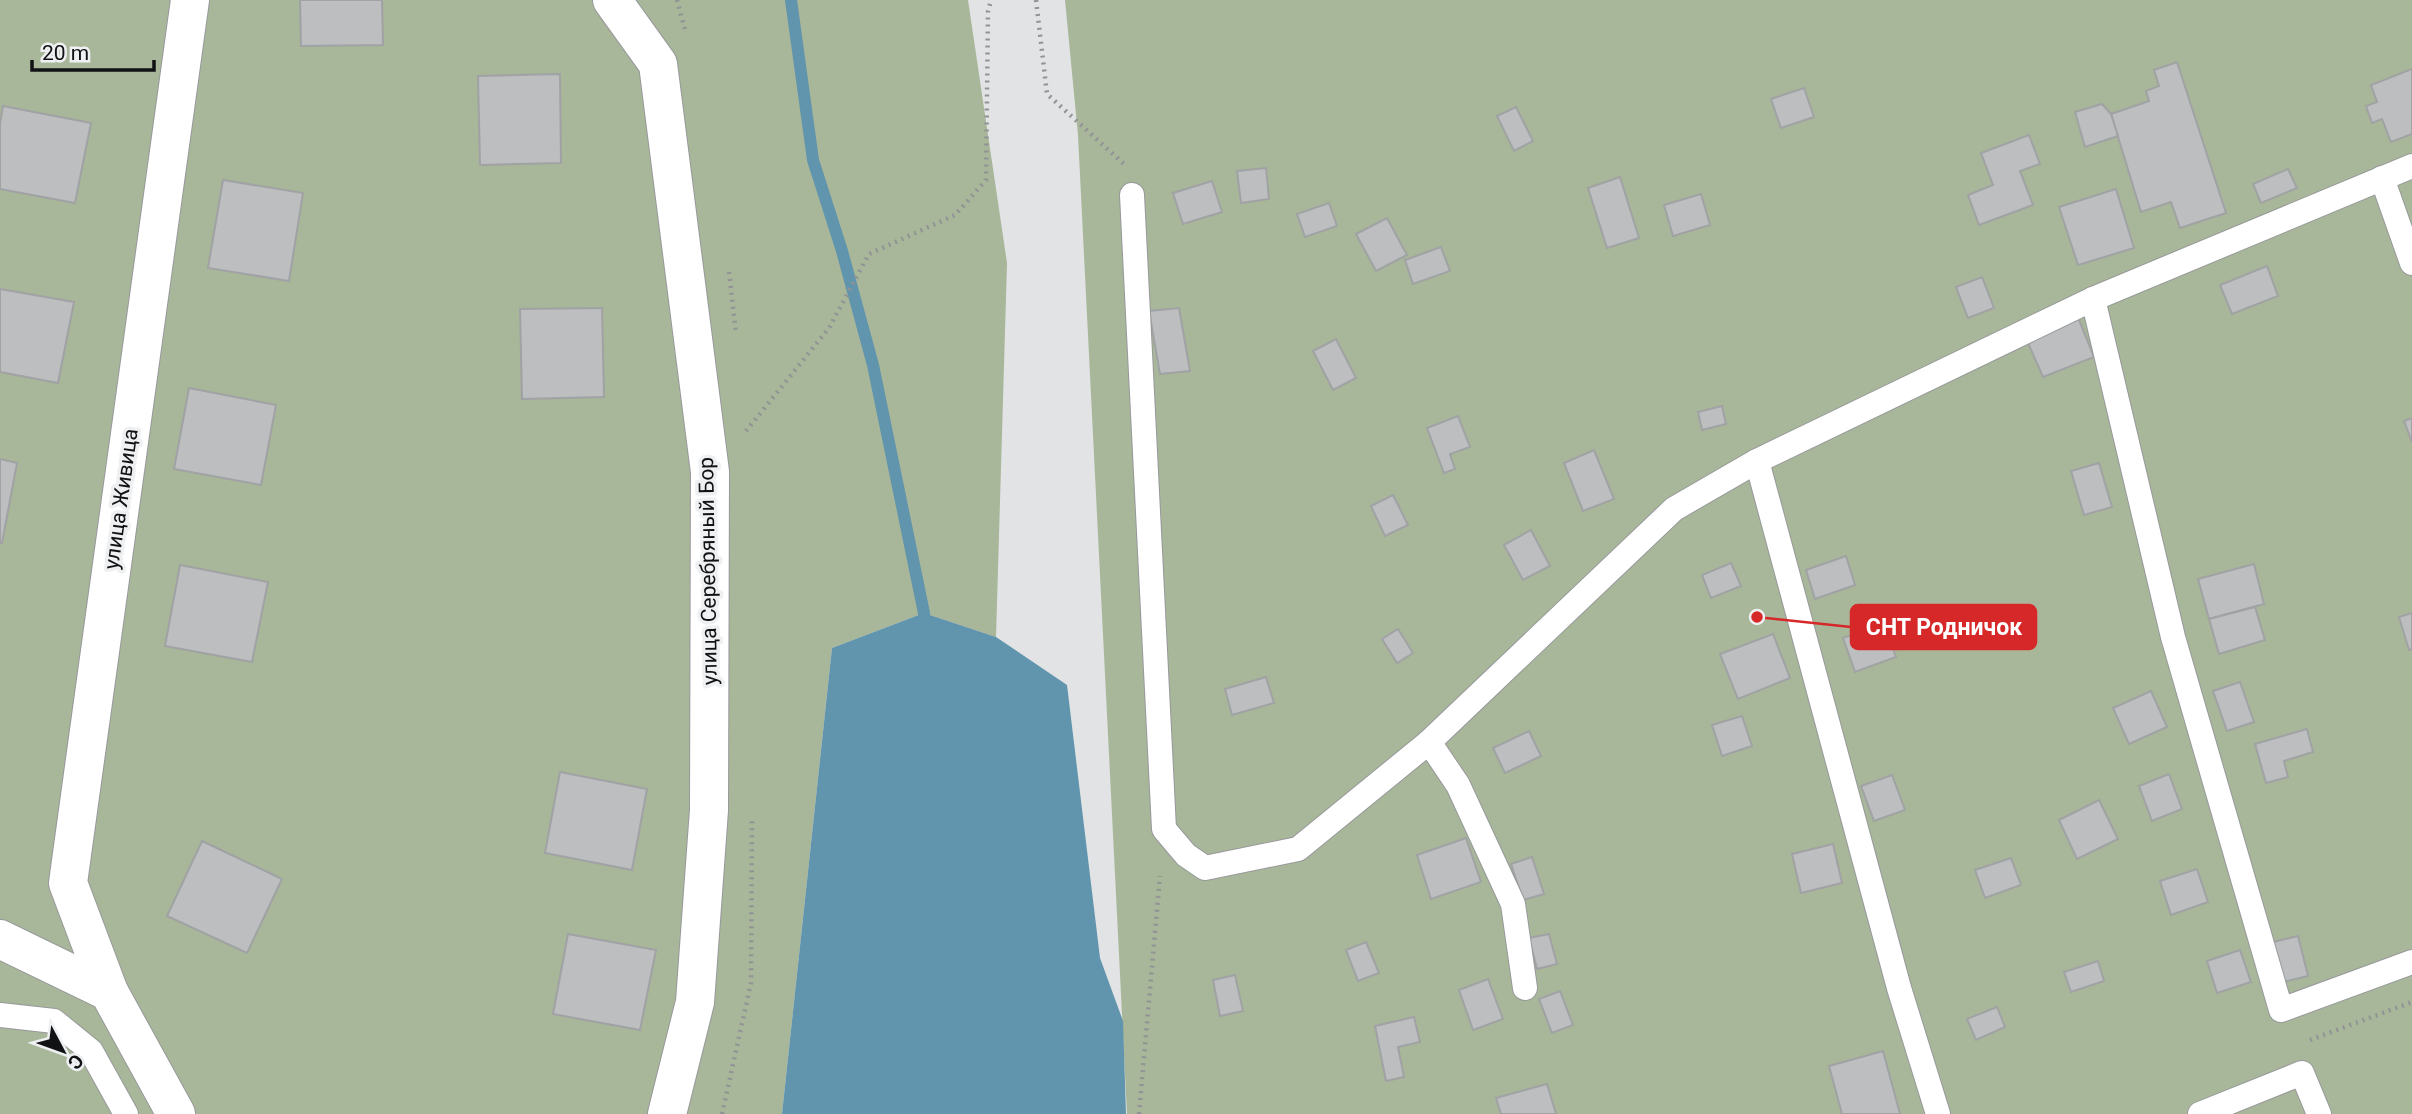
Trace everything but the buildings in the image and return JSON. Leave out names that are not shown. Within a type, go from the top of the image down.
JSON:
[{"type":"street","name":"улица Живица","points":[[176,1114],[108,992],[68,883],[190,0]]},
{"type":"street","name":"улица Серебряный Бор","points":[[612,0],[658,64],[710,472],[709,810],[695,1002],[667,1114]]},
{"type":"street","points":[[0,939],[108,992]]},
{"type":"lane","points":[[1132,195],[1164,829],[1186,855],[1205,868],[1298,849],[1429,741],[1674,509],[1757,461],[2093,299],[2412,166]]},
{"type":"lane","points":[[2382,178],[2412,263]]},
{"type":"lane","points":[[2093,299],[2173,637],[2281,1010],[2412,962]]},
{"type":"lane","points":[[1757,461],[1899,988],[1938,1114]]},
{"type":"lane","points":[[1429,741],[1458,785],[1513,904],[1525,988]]},
{"type":"lane","points":[[0,1015],[54,1021],[91,1051],[126,1114]]},
{"type":"lane","points":[[2200,1114],[2302,1073],[2319,1114]]},
{"type":"path","points":[[746,431],[829,328],[869,254],[956,215],[986,180],[988,12],[991,0]]},
{"type":"path","points":[[1035,0],[1047,94],[1124,164],[1132,195]]},
{"type":"path","points":[[1139,1114],[1164,829]]},
{"type":"path","points":[[2305,1042],[2412,1002]]},
{"type":"green space","points":[[0,0],[968,0],[1007,263],[996,637],[924,613],[832,648],[782,1114],[0,1114]]},
{"type":"green space","points":[[1065,0],[2412,0],[2412,1114],[1127,1114],[1078,135]]},
{"type":"water","points":[[924,613],[996,637],[1067,685],[1100,958],[1123,1021],[1126,1114],[782,1114],[832,648]]},
{"type":"waterway","points":[[791,0],[813,160],[842,251],[873,365],[924,613],[924,628]]},
{"type":"place","name":"СНТ Родничок","points":[[1757,617]]}]
